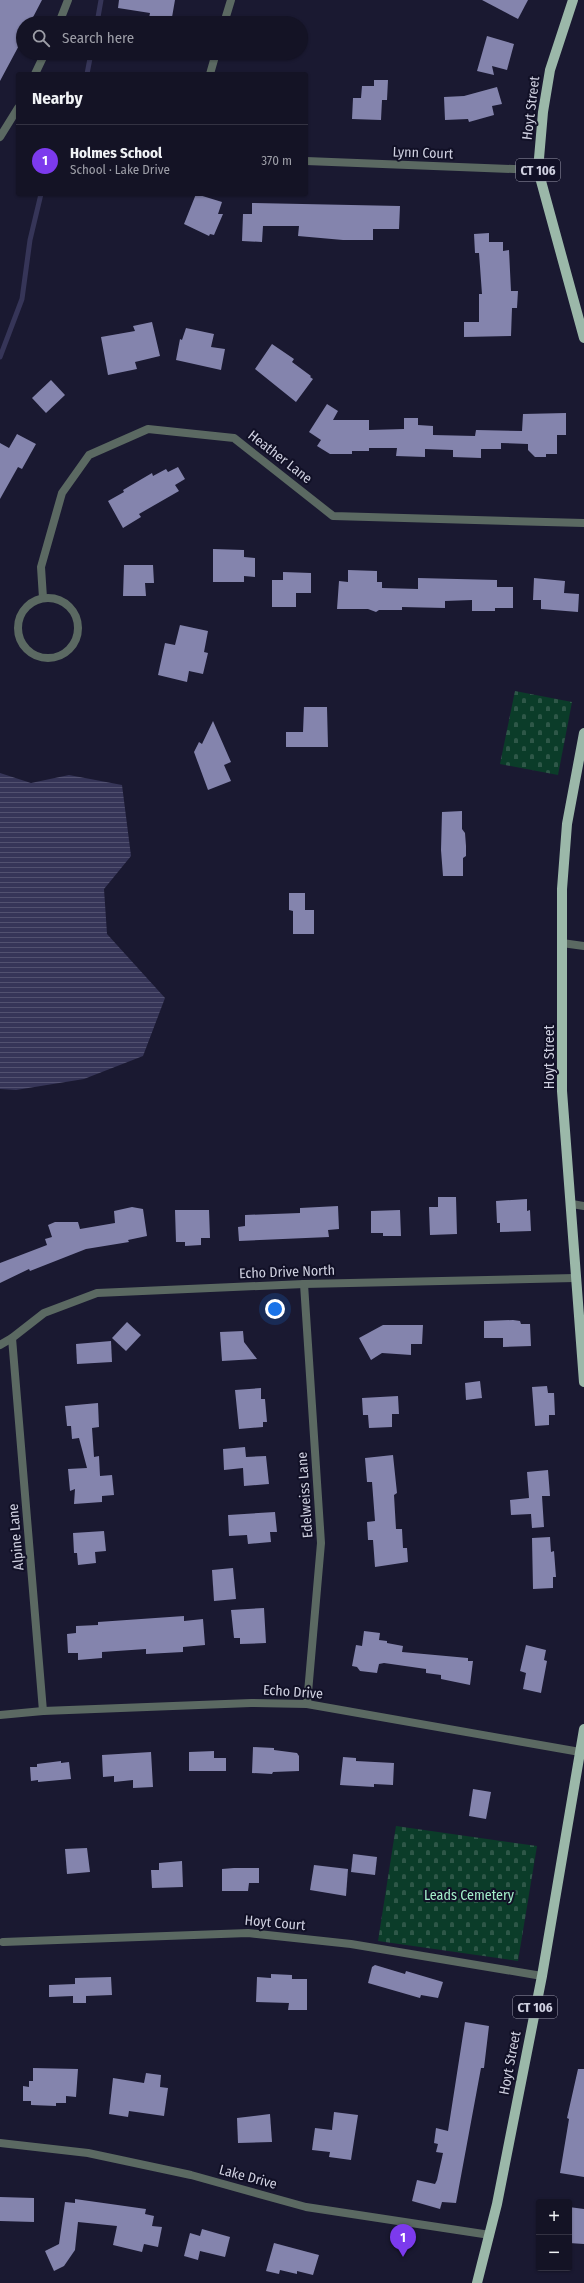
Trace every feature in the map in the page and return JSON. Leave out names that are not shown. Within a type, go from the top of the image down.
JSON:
[{"type":"main road","name":"Hoyt Street","points":[[573,0],[550,70],[542,112],[538,170],[584,338]]},
{"type":"main road","name":"Hoyt Street","points":[[584,733],[567,824],[562,883],[562,1091],[572,1204],[575,1278],[584,1382]]},
{"type":"main road","name":"Hoyt Street","points":[[477,2283],[490,2235],[542,1976],[584,1729]]},
{"type":"street","points":[[62,16],[68,0]]},
{"type":"street","points":[[226,16],[231,0]]},
{"type":"street","points":[[36,72],[42,60]]},
{"type":"street","points":[[211,72],[214,60]]},
{"type":"street","points":[[0,136],[16,111]]},
{"type":"street","name":"Lynn Court","points":[[308,162],[538,170]]},
{"type":"street","name":"Heather Lane","points":[[43,598],[41,567],[62,493],[89,455],[148,429],[234,438],[333,516],[584,523]]},
{"type":"street","points":[[43,598],[59,600],[68,606],[75,615],[77,626],[76,636],[71,646],[63,654],[51,657],[38,656],[28,650],[20,640],[17,628],[20,616],[27,606],[43,598]]},
{"type":"street","points":[[562,943],[584,946]]},
{"type":"street","points":[[572,1204],[584,1206]]},
{"type":"street","name":"Echo Drive North","points":[[0,1345],[12,1338],[44,1313],[97,1293],[304,1284],[575,1278]]},
{"type":"street","name":"Edelweiss Lane","points":[[304,1284],[321,1543],[307,1704]]},
{"type":"street","name":"Alpine Lane","points":[[12,1338],[43,1711]]},
{"type":"street","name":"Echo Drive","points":[[0,1715],[43,1711],[251,1703],[307,1704],[580,1752]]},
{"type":"street","name":"Hoyt Court","points":[[3,1942],[248,1933],[351,1944],[542,1976]]},
{"type":"street","name":"Lake Drive","points":[[0,2143],[88,2152],[191,2175],[306,2207],[490,2235]]},
{"type":"green space","points":[[515,691],[572,702],[558,775],[500,764]]},
{"type":"green space","name":"Leads Cemetery","points":[[396,1826],[537,1846],[518,1961],[378,1941]]},
{"type":"shaded area","points":[[0,773],[31,783],[69,775],[122,785],[131,856],[104,889],[107,934],[165,998],[143,1056],[84,1079],[16,1090],[0,1089]]},
{"type":"building","points":[[0,0],[42,0],[34,16],[16,16],[16,51],[0,81]]},
{"type":"building","points":[[119,0],[175,0],[172,16],[149,16],[150,13],[118,8]]},
{"type":"building","points":[[482,0],[528,0],[518,19]]},
{"type":"building","points":[[487,36],[514,44],[507,70],[492,66],[494,75],[477,71]]},
{"type":"building","points":[[374,80],[388,80],[387,100],[382,100],[381,120],[352,119],[353,98],[361,98],[362,86],[374,86]]},
{"type":"building","points":[[497,87],[502,104],[492,106],[494,115],[469,122],[468,119],[445,120],[444,97],[464,96]]},
{"type":"building","points":[[195,196],[202,196],[222,202],[218,214],[223,214],[214,235],[210,234],[209,236],[184,224]]},
{"type":"building","points":[[252,203],[400,206],[399,229],[373,229],[373,240],[343,240],[298,236],[299,226],[263,226],[262,242],[242,241],[243,214],[252,214]]},
{"type":"building","points":[[489,233],[489,242],[503,242],[503,251],[509,250],[511,291],[518,291],[517,308],[512,308],[511,336],[464,337],[464,322],[479,322],[479,294],[482,294],[479,253],[475,253],[474,234]]},
{"type":"building","points":[[152,322],[160,356],[135,362],[137,369],[108,375],[101,337],[135,331],[133,326]]},
{"type":"building","points":[[186,328],[214,334],[211,347],[225,349],[221,370],[176,360],[180,339],[182,340]]},
{"type":"building","points":[[272,344],[294,359],[292,362],[313,379],[296,402],[255,369]]},
{"type":"building","points":[[51,380],[65,395],[46,413],[32,398]]},
{"type":"building","points":[[327,404],[338,411],[333,420],[369,420],[369,430],[404,429],[404,418],[418,418],[418,425],[433,426],[433,435],[475,436],[476,430],[522,431],[523,414],[566,413],[566,435],[557,435],[557,454],[546,454],[546,457],[535,457],[528,450],[528,444],[501,443],[501,449],[481,449],[481,458],[453,457],[453,450],[425,449],[425,457],[396,456],[397,448],[369,448],[369,451],[352,451],[352,454],[330,454],[317,446],[321,440],[309,432]]},
{"type":"building","points":[[17,434],[36,444],[22,469],[18,467],[0,499],[0,443],[9,448]]},
{"type":"building","points":[[178,467],[185,479],[175,485],[179,491],[139,514],[141,517],[123,528],[108,501],[124,492],[123,490],[152,473],[153,476],[166,469],[168,472]]},
{"type":"building","points":[[213,549],[244,550],[244,557],[255,558],[255,577],[244,576],[244,582],[213,582]]},
{"type":"building","points":[[124,565],[153,565],[154,583],[145,583],[146,596],[123,596]]},
{"type":"building","points":[[348,570],[377,571],[377,582],[382,582],[382,588],[418,589],[418,578],[497,580],[497,587],[513,587],[513,608],[495,608],[495,611],[472,611],[472,600],[445,601],[445,608],[402,607],[402,610],[379,610],[376,612],[368,609],[337,609],[339,581],[348,582]]},
{"type":"building","points":[[283,572],[311,573],[311,593],[296,593],[296,607],[272,607],[272,580],[283,580]]},
{"type":"building","points":[[534,578],[565,581],[564,593],[579,594],[578,612],[541,609],[541,600],[533,600]]},
{"type":"building","points":[[180,625],[208,631],[204,652],[208,653],[203,674],[189,671],[187,682],[158,675],[165,643],[175,645]]},
{"type":"building","points":[[304,707],[327,707],[328,747],[286,747],[286,732],[303,732]]},
{"type":"building","points":[[213,721],[231,762],[224,765],[231,781],[208,790],[194,752],[199,742],[202,744]]},
{"type":"building","points":[[462,811],[462,829],[465,833],[466,846],[466,856],[463,858],[463,876],[443,876],[441,850],[442,812]]},
{"type":"building","points":[[289,893],[305,893],[305,910],[314,910],[314,934],[293,934],[293,911],[289,910]]},
{"type":"building","points":[[438,1197],[456,1197],[457,1234],[430,1235],[429,1207],[438,1207]]},
{"type":"building","points":[[527,1199],[527,1211],[530,1210],[531,1231],[500,1232],[500,1223],[497,1223],[496,1201]]},
{"type":"building","points":[[338,1206],[339,1229],[328,1230],[329,1237],[239,1241],[238,1227],[245,1226],[245,1215],[300,1213],[300,1208]]},
{"type":"building","points":[[132,1207],[143,1209],[147,1236],[128,1240],[129,1242],[86,1249],[30,1271],[29,1269],[0,1283],[0,1263],[47,1245],[45,1239],[52,1237],[48,1225],[55,1222],[78,1222],[80,1229],[115,1223],[114,1211]]},
{"type":"building","points":[[175,1210],[209,1210],[210,1238],[201,1238],[201,1245],[185,1246],[185,1242],[176,1242]]},
{"type":"building","points":[[400,1210],[401,1236],[383,1236],[383,1233],[371,1233],[371,1211]]},
{"type":"building","points":[[513,1320],[520,1321],[521,1324],[530,1324],[531,1346],[503,1347],[503,1338],[484,1338],[484,1321]]},
{"type":"building","points":[[127,1322],[141,1335],[126,1351],[112,1338]]},
{"type":"building","points":[[383,1325],[423,1325],[422,1344],[411,1344],[411,1355],[382,1353],[371,1360],[359,1338]]},
{"type":"building","points":[[243,1331],[244,1342],[257,1359],[222,1361],[220,1332]]},
{"type":"building","points":[[111,1341],[112,1362],[77,1364],[76,1344]]},
{"type":"building","points":[[480,1381],[482,1398],[466,1400],[465,1383]]},
{"type":"building","points":[[547,1386],[548,1393],[554,1393],[555,1415],[549,1415],[549,1425],[535,1426],[532,1387]]},
{"type":"building","points":[[261,1388],[261,1399],[265,1399],[267,1422],[263,1422],[263,1427],[239,1429],[235,1390]]},
{"type":"building","points":[[398,1396],[399,1414],[392,1414],[392,1427],[369,1428],[368,1415],[363,1415],[362,1398]]},
{"type":"building","points":[[98,1403],[99,1427],[92,1428],[94,1457],[99,1456],[100,1476],[112,1475],[114,1495],[102,1496],[102,1502],[74,1504],[75,1489],[70,1491],[68,1469],[87,1468],[79,1438],[72,1439],[71,1426],[67,1426],[65,1406]]},
{"type":"building","points":[[245,1447],[246,1457],[266,1456],[269,1484],[244,1486],[243,1468],[224,1470],[223,1449]]},
{"type":"building","points":[[393,1455],[397,1493],[394,1495],[396,1529],[402,1529],[403,1548],[407,1548],[408,1562],[375,1567],[373,1540],[368,1540],[367,1522],[375,1521],[372,1482],[367,1482],[365,1458]]},
{"type":"building","points":[[548,1470],[550,1496],[542,1496],[544,1527],[532,1528],[531,1514],[511,1515],[510,1500],[529,1498],[527,1472]]},
{"type":"building","points":[[275,1512],[277,1532],[270,1532],[271,1542],[248,1544],[247,1535],[229,1536],[228,1515]]},
{"type":"building","points":[[104,1531],[106,1551],[95,1552],[96,1563],[78,1565],[77,1553],[74,1553],[73,1533]]},
{"type":"building","points":[[550,1537],[551,1552],[554,1551],[556,1577],[553,1577],[553,1588],[533,1589],[532,1538]]},
{"type":"building","points":[[233,1568],[236,1599],[214,1601],[212,1570]]},
{"type":"building","points":[[264,1608],[266,1643],[240,1644],[240,1638],[234,1638],[231,1610]]},
{"type":"building","points":[[184,1616],[184,1621],[203,1619],[205,1645],[183,1647],[183,1652],[146,1654],[146,1649],[102,1652],[102,1658],[78,1660],[78,1653],[68,1653],[67,1634],[76,1633],[76,1626],[98,1625],[98,1622]]},
{"type":"building","points":[[364,1631],[380,1633],[379,1640],[403,1646],[402,1652],[468,1658],[468,1661],[473,1661],[470,1685],[441,1679],[441,1675],[426,1673],[426,1669],[384,1663],[379,1664],[377,1673],[360,1671],[357,1667],[352,1666],[356,1645],[362,1646]]},
{"type":"building","points":[[526,1645],[546,1650],[544,1660],[547,1661],[541,1693],[523,1689],[526,1673],[520,1671]]},
{"type":"building","points":[[253,1747],[274,1748],[274,1750],[297,1753],[299,1756],[299,1771],[273,1772],[272,1774],[252,1773]]},
{"type":"building","points":[[214,1751],[214,1758],[226,1758],[226,1771],[189,1771],[189,1752]]},
{"type":"building","points":[[151,1752],[153,1787],[133,1788],[133,1780],[114,1782],[114,1776],[103,1777],[102,1755]]},
{"type":"building","points":[[343,1757],[356,1758],[356,1761],[394,1763],[393,1785],[374,1784],[374,1787],[340,1785]]},
{"type":"building","points":[[61,1761],[61,1763],[69,1762],[71,1779],[38,1782],[38,1780],[31,1781],[30,1767],[37,1767],[37,1764]]},
{"type":"building","points":[[473,1789],[491,1792],[486,1819],[469,1816]]},
{"type":"building","points":[[87,1848],[90,1872],[67,1874],[65,1849]]},
{"type":"building","points":[[353,1854],[377,1857],[375,1875],[351,1872]]},
{"type":"building","points":[[182,1861],[183,1887],[152,1888],[151,1870],[159,1870],[159,1863]]},
{"type":"building","points":[[314,1865],[348,1869],[346,1896],[310,1890]]},
{"type":"building","points":[[259,1868],[259,1883],[249,1883],[248,1891],[222,1891],[222,1869]]},
{"type":"building","points":[[375,1965],[405,1974],[406,1971],[443,1982],[438,1998],[421,1995],[420,1998],[368,1983],[372,1967]]},
{"type":"building","points":[[271,1974],[292,1975],[292,1979],[307,1979],[307,2010],[288,2010],[289,2003],[256,2002],[257,1977],[271,1978]]},
{"type":"building","points":[[111,1977],[112,1995],[86,1996],[86,2003],[73,2003],[73,1996],[49,1997],[49,1985],[75,1984],[75,1978]]},
{"type":"building","points":[[465,2022],[489,2026],[484,2068],[481,2068],[456,2203],[442,2202],[440,2209],[412,2201],[417,2180],[435,2184],[437,2180],[443,2153],[436,2152],[438,2144],[434,2143],[436,2128],[448,2131]]},
{"type":"building","points":[[33,2068],[78,2069],[76,2097],[66,2096],[66,2103],[56,2103],[56,2106],[31,2105],[31,2101],[23,2101],[23,2086],[29,2087],[29,2081],[33,2081]]},
{"type":"building","points":[[578,2069],[584,2069],[584,2177],[560,2173],[569,2119],[567,2118]]},
{"type":"building","points":[[146,2073],[161,2075],[160,2087],[168,2088],[164,2116],[129,2111],[128,2117],[109,2114],[113,2078],[144,2083]]},
{"type":"building","points":[[334,2112],[358,2115],[351,2160],[329,2157],[330,2152],[312,2150],[315,2128],[332,2130]]},
{"type":"building","points":[[270,2114],[272,2142],[238,2143],[237,2118]]},
{"type":"building","points":[[0,2197],[34,2198],[34,2222],[0,2221]]},
{"type":"building","points":[[75,2199],[146,2209],[145,2214],[154,2216],[152,2226],[162,2227],[158,2247],[144,2244],[142,2252],[113,2245],[117,2226],[78,2222],[75,2250],[64,2266],[54,2271],[45,2251],[59,2244],[65,2202],[75,2203]]},
{"type":"building","points":[[572,2207],[584,2209],[584,2244],[572,2243]]},
{"type":"building","points":[[202,2229],[230,2237],[225,2257],[200,2251],[198,2260],[184,2256],[190,2233],[200,2236]]},
{"type":"building","points":[[274,2243],[319,2255],[313,2275],[297,2271],[297,2274],[280,2270],[279,2274],[266,2271]]},
{"type":"waterway","points":[[98,16],[101,0]]},
{"type":"waterway","points":[[87,72],[90,60]]},
{"type":"waterway","points":[[0,357],[22,299],[30,240],[41,196]]},
{"type":"place","name":"Holmes School","points":[[403,2257]]}]
